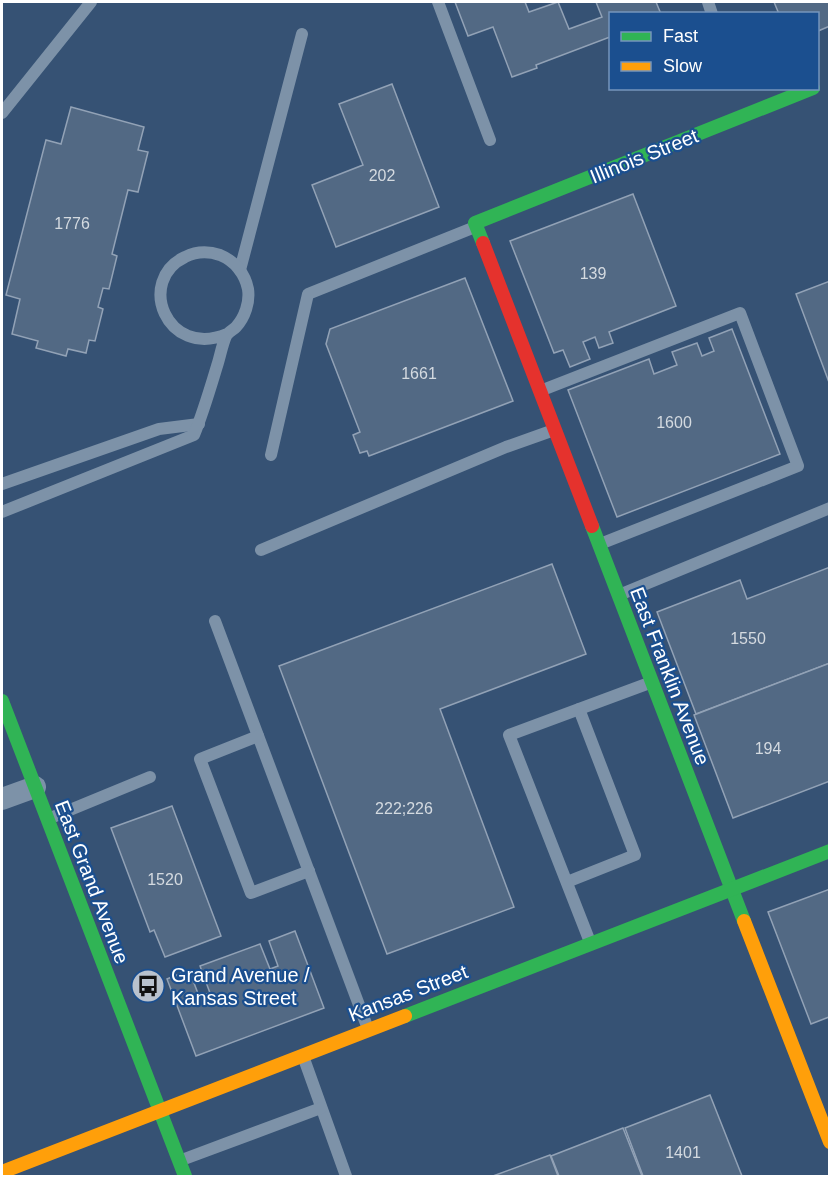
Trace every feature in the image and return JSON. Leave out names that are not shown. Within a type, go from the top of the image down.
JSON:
[{"type":"street","name":"Illinois Street","points":[[476,225],[808,90]]},
{"type":"street","name":"East Franklin Avenue","points":[[476,225],[830,1142]]},
{"type":"street","name":"East Grand Avenue","points":[[2,701],[185,1176]]},
{"type":"street","points":[[2,799],[34,787]]},
{"type":"street","name":"Kansas Street","points":[[2,1173],[830,851]]},
{"type":"lane","points":[[2,113],[91,2]]},
{"type":"lane","points":[[438,2],[490,140]]},
{"type":"lane","points":[[240,270],[302,34]]},
{"type":"lane","points":[[271,455],[308,294],[476,225]]},
{"type":"lane","points":[[214,253],[232,262],[240,270],[245,279],[249,299],[242,320],[227,334],[214,339],[201,340],[188,337],[176,330],[167,319],[162,307],[161,293],[170,268],[180,259],[193,254],[214,253]]},
{"type":"lane","points":[[540,391],[740,313],[798,466],[599,545]]},
{"type":"lane","points":[[2,512],[197,430],[227,334]]},
{"type":"lane","points":[[2,484],[159,429],[197,430]]},
{"type":"lane","points":[[261,550],[506,447],[555,430]]},
{"type":"lane","points":[[618,595],[830,508]]},
{"type":"lane","points":[[215,621],[368,1030]]},
{"type":"lane","points":[[591,944],[509,735],[652,682]]},
{"type":"lane","points":[[567,882],[635,855],[579,709]]},
{"type":"lane","points":[[258,736],[200,759],[251,893],[309,871]]},
{"type":"lane","points":[[47,820],[150,777]]},
{"type":"lane","points":[[303,1055],[346,1176]]},
{"type":"lane","points":[[815,1105],[830,1100]]},
{"type":"lane","points":[[179,1161],[321,1108]]},
{"type":"building","points":[[455,2],[525,2],[529,12],[558,2],[569,29],[602,17],[596,2],[656,2],[660,12],[609,12],[609,37],[536,65],[537,68],[512,77],[493,27],[468,36]]},
{"type":"building","points":[[774,2],[830,2],[830,26],[819,31],[819,12],[778,12]]},
{"type":"building","points":[[392,84],[439,207],[336,247],[312,185],[363,165],[339,104]]},
{"type":"building","points":[[71,107],[144,127],[138,150],[148,152],[138,192],[128,190],[112,254],[117,256],[109,289],[103,288],[98,307],[103,309],[95,341],[89,340],[86,353],[68,349],[66,356],[36,348],[38,341],[12,334],[20,299],[6,295],[46,140],[61,144]]},
{"type":"building","points":[[633,194],[676,306],[609,332],[613,343],[599,348],[595,337],[583,342],[590,359],[570,367],[563,350],[554,353],[510,241]]},
{"type":"building","points":[[465,278],[513,401],[369,456],[367,451],[360,453],[353,435],[360,432],[326,344],[330,329]]},
{"type":"building","points":[[830,281],[830,385],[796,294]]},
{"type":"building","points":[[732,329],[780,454],[617,517],[568,390],[649,359],[654,374],[677,365],[672,352],[697,343],[702,356],[714,351],[709,338]]},
{"type":"building","points":[[552,564],[586,654],[440,709],[514,907],[387,954],[279,666]]},
{"type":"building","points":[[830,567],[830,663],[696,714],[657,612],[740,580],[747,599]]},
{"type":"building","points":[[830,663],[830,781],[733,818],[694,715]]},
{"type":"building","points":[[172,806],[221,936],[165,957],[154,930],[150,932],[111,828]]},
{"type":"building","points":[[830,889],[830,1019],[829,1017],[811,1024],[768,912]]},
{"type":"building","points":[[295,931],[324,1008],[196,1056],[167,979],[189,970],[199,996],[210,993],[200,966],[260,944],[270,969],[278,966],[269,941]]},
{"type":"building","points":[[710,1095],[742,1176],[643,1176],[625,1128]]},
{"type":"building","points":[[623,1128],[642,1176],[559,1176],[551,1156]]},
{"type":"building","points":[[550,1155],[558,1176],[493,1176]]},
{"type":"traffic: fast","points":[[483,243],[475,223],[808,90]]},
{"type":"traffic: fast","points":[[592,526],[744,921]]},
{"type":"traffic: fast","points":[[2,701],[185,1176]]},
{"type":"traffic: fast","points":[[405,1016],[830,851]]},
{"type":"traffic: slow","points":[[744,921],[830,1142]]},
{"type":"traffic: slow","points":[[2,1172],[405,1016]]},
{"type":"traffic: jam","points":[[483,243],[592,526]]},
{"type":"place","name":"Grand Avenue / Kansas Street","points":[[148,986]]}]
